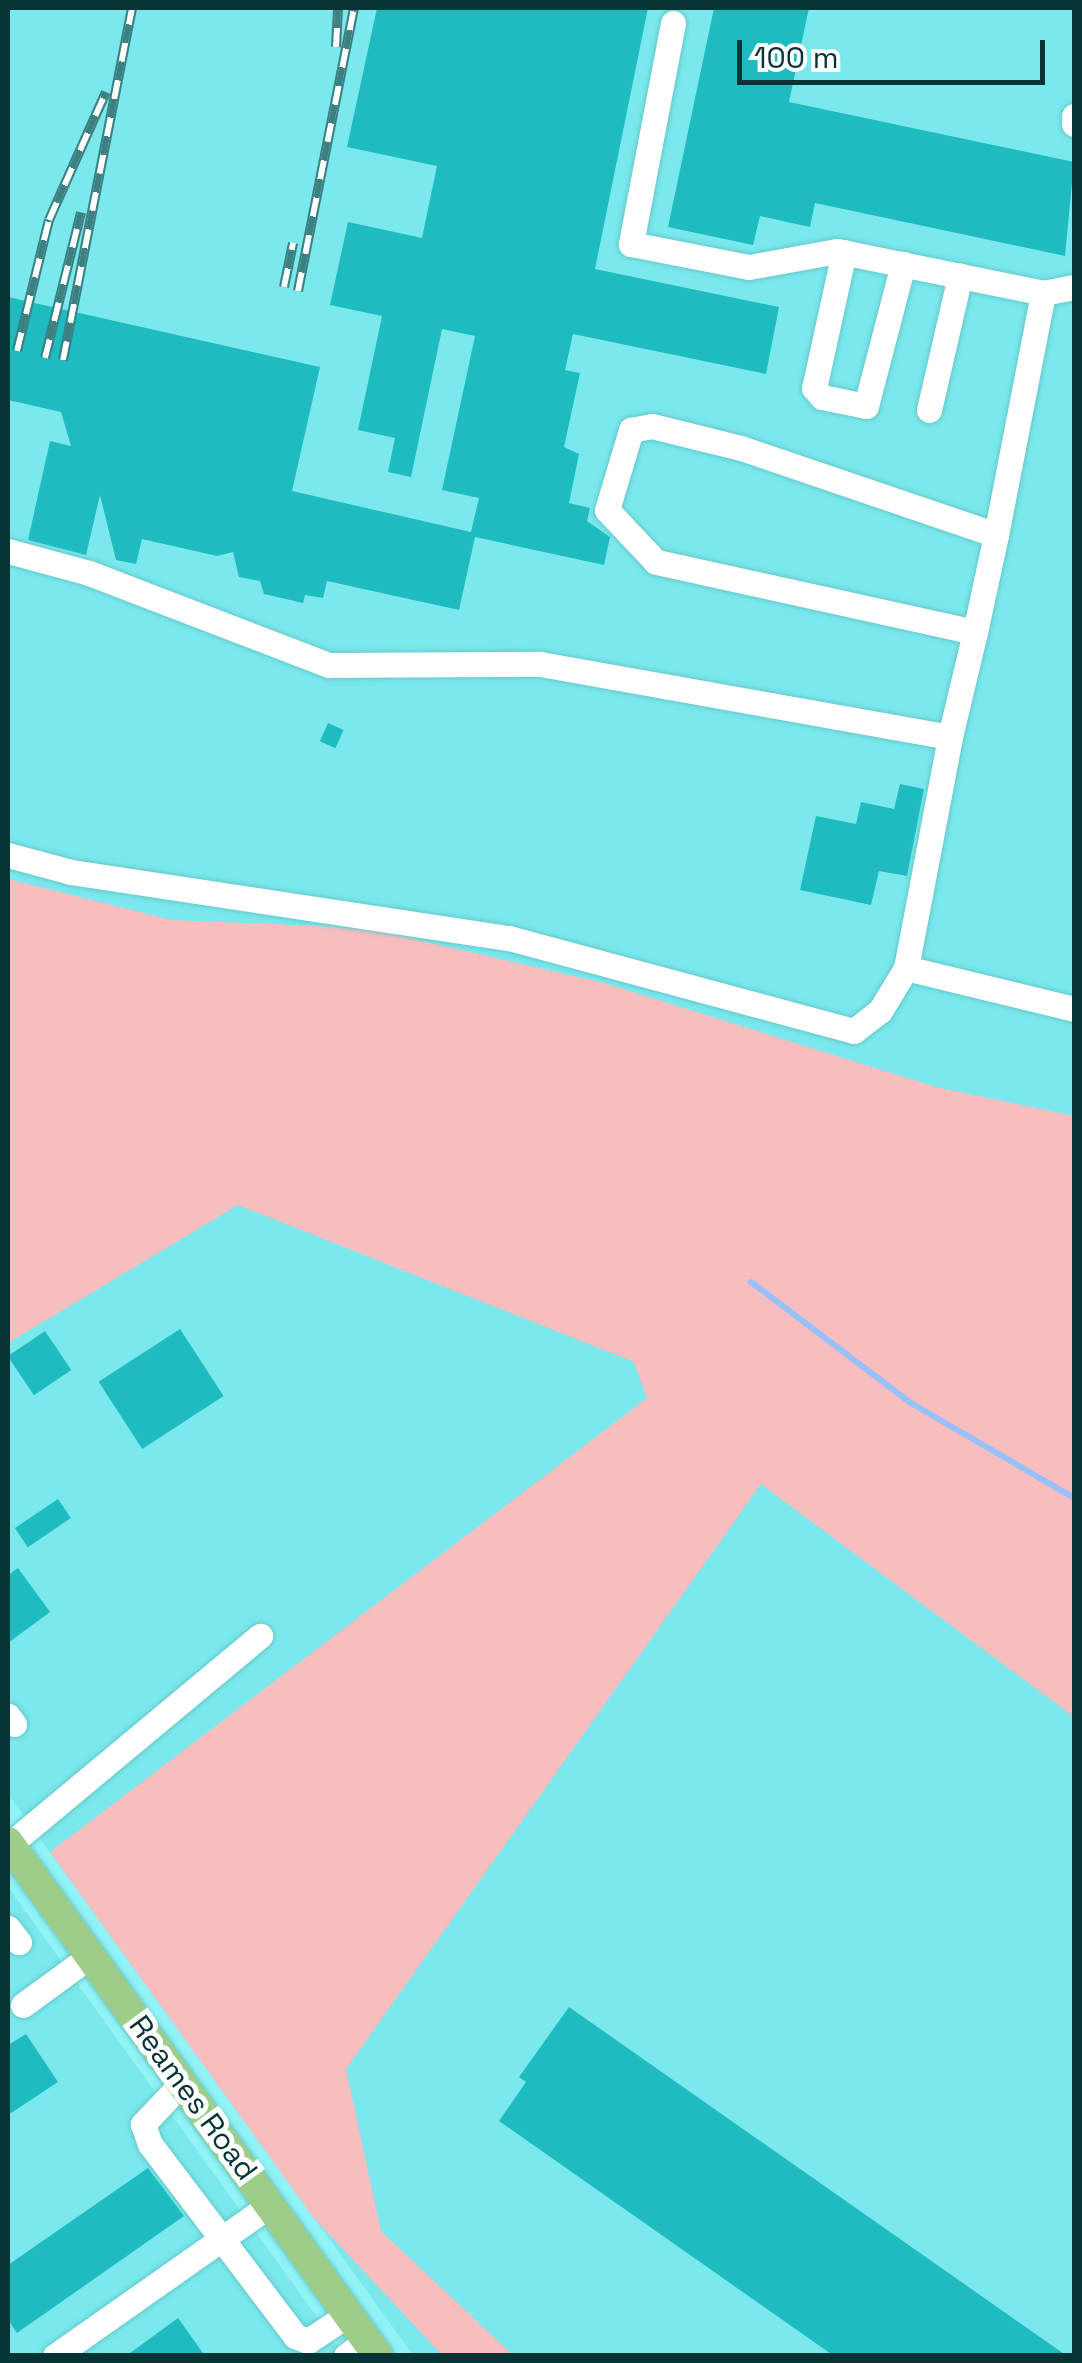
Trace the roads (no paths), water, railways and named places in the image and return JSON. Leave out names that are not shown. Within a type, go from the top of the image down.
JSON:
[{"type":"main road","name":"Reames Road","points":[[8,1844],[348,2314],[364,2350]]},
{"type":"lane","points":[[673,23],[631,244],[749,267],[844,252],[1043,293],[1074,287]]},
{"type":"lane","points":[[1074,116],[1074,124]]},
{"type":"lane","points":[[844,252],[814,388],[822,397],[866,406],[903,264]]},
{"type":"lane","points":[[929,410],[960,276]]},
{"type":"lane","points":[[8,855],[71,872],[508,938],[854,1031],[880,1011],[906,968],[1043,293]]},
{"type":"lane","points":[[976,632],[656,562],[639,551],[608,510],[631,430],[652,426],[741,448],[996,535]]},
{"type":"lane","points":[[8,551],[89,573],[329,665],[540,664],[950,737]]},
{"type":"lane","points":[[906,968],[1074,1009]]},
{"type":"lane","points":[[8,1844],[260,1636]]},
{"type":"lane","points":[[23,2005],[90,1956]]},
{"type":"lane","points":[[182,2083],[143,2124],[150,2144],[296,2336],[308,2341],[348,2314]]},
{"type":"lane","points":[[54,2356],[270,2204]]},
{"type":"waterway","points":[[751,1282],[911,1403],[1074,1498]]},
{"type":"railway","points":[[63,360],[132,8]]},
{"type":"railway","points":[[336,47],[338,8]]},
{"type":"railway","points":[[298,291],[354,8]]},
{"type":"railway","points":[[17,351],[49,220],[106,92]]},
{"type":"railway","points":[[45,358],[81,212]]},
{"type":"railway","points":[[284,287],[293,243]]}]
